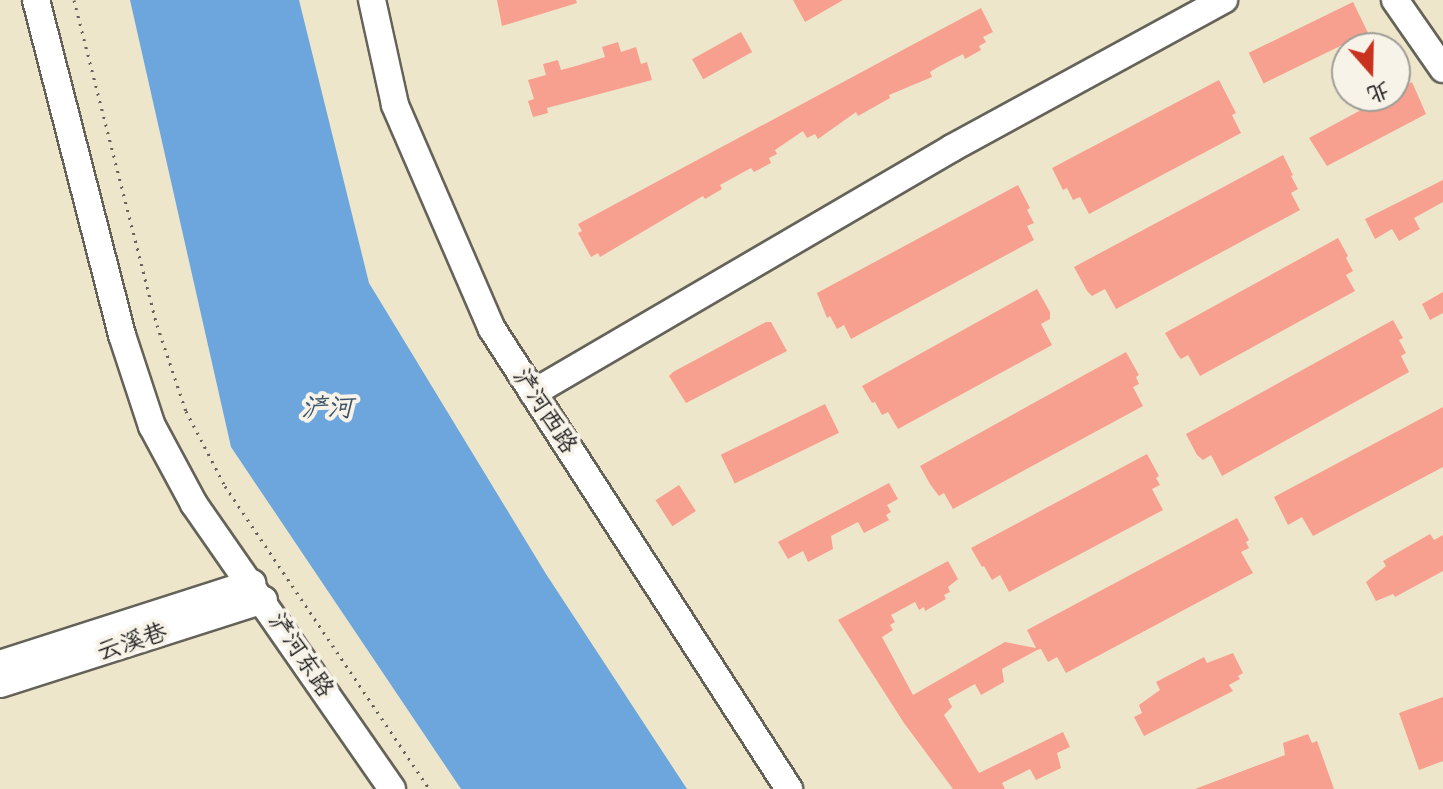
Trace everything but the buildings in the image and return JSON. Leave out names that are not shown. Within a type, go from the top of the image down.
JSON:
[{"type":"street","points":[[36,0],[122,335],[152,426],[194,504],[258,591]]},
{"type":"street","name":"浐河西路","points":[[372,0],[395,105],[492,329],[789,789]]},
{"type":"street","points":[[533,393],[952,148],[1224,0]]},
{"type":"street","points":[[1395,0],[1443,69]]},
{"type":"street","name":"云溪巷","points":[[0,664],[258,591]]},
{"type":"street","name":"云溪巷","points":[[0,684],[258,591]]},
{"type":"street","name":"浐河东路","points":[[258,591],[392,789]]},
{"type":"street","name":"浐河东路","points":[[258,591],[290,618],[407,789]]},
{"type":"path","points":[[74,0],[157,325],[186,411],[225,486],[429,789]]},
{"type":"water","name":"浐河","points":[[130,0],[299,0],[369,283],[546,574],[687,789],[461,789],[231,447]]}]
